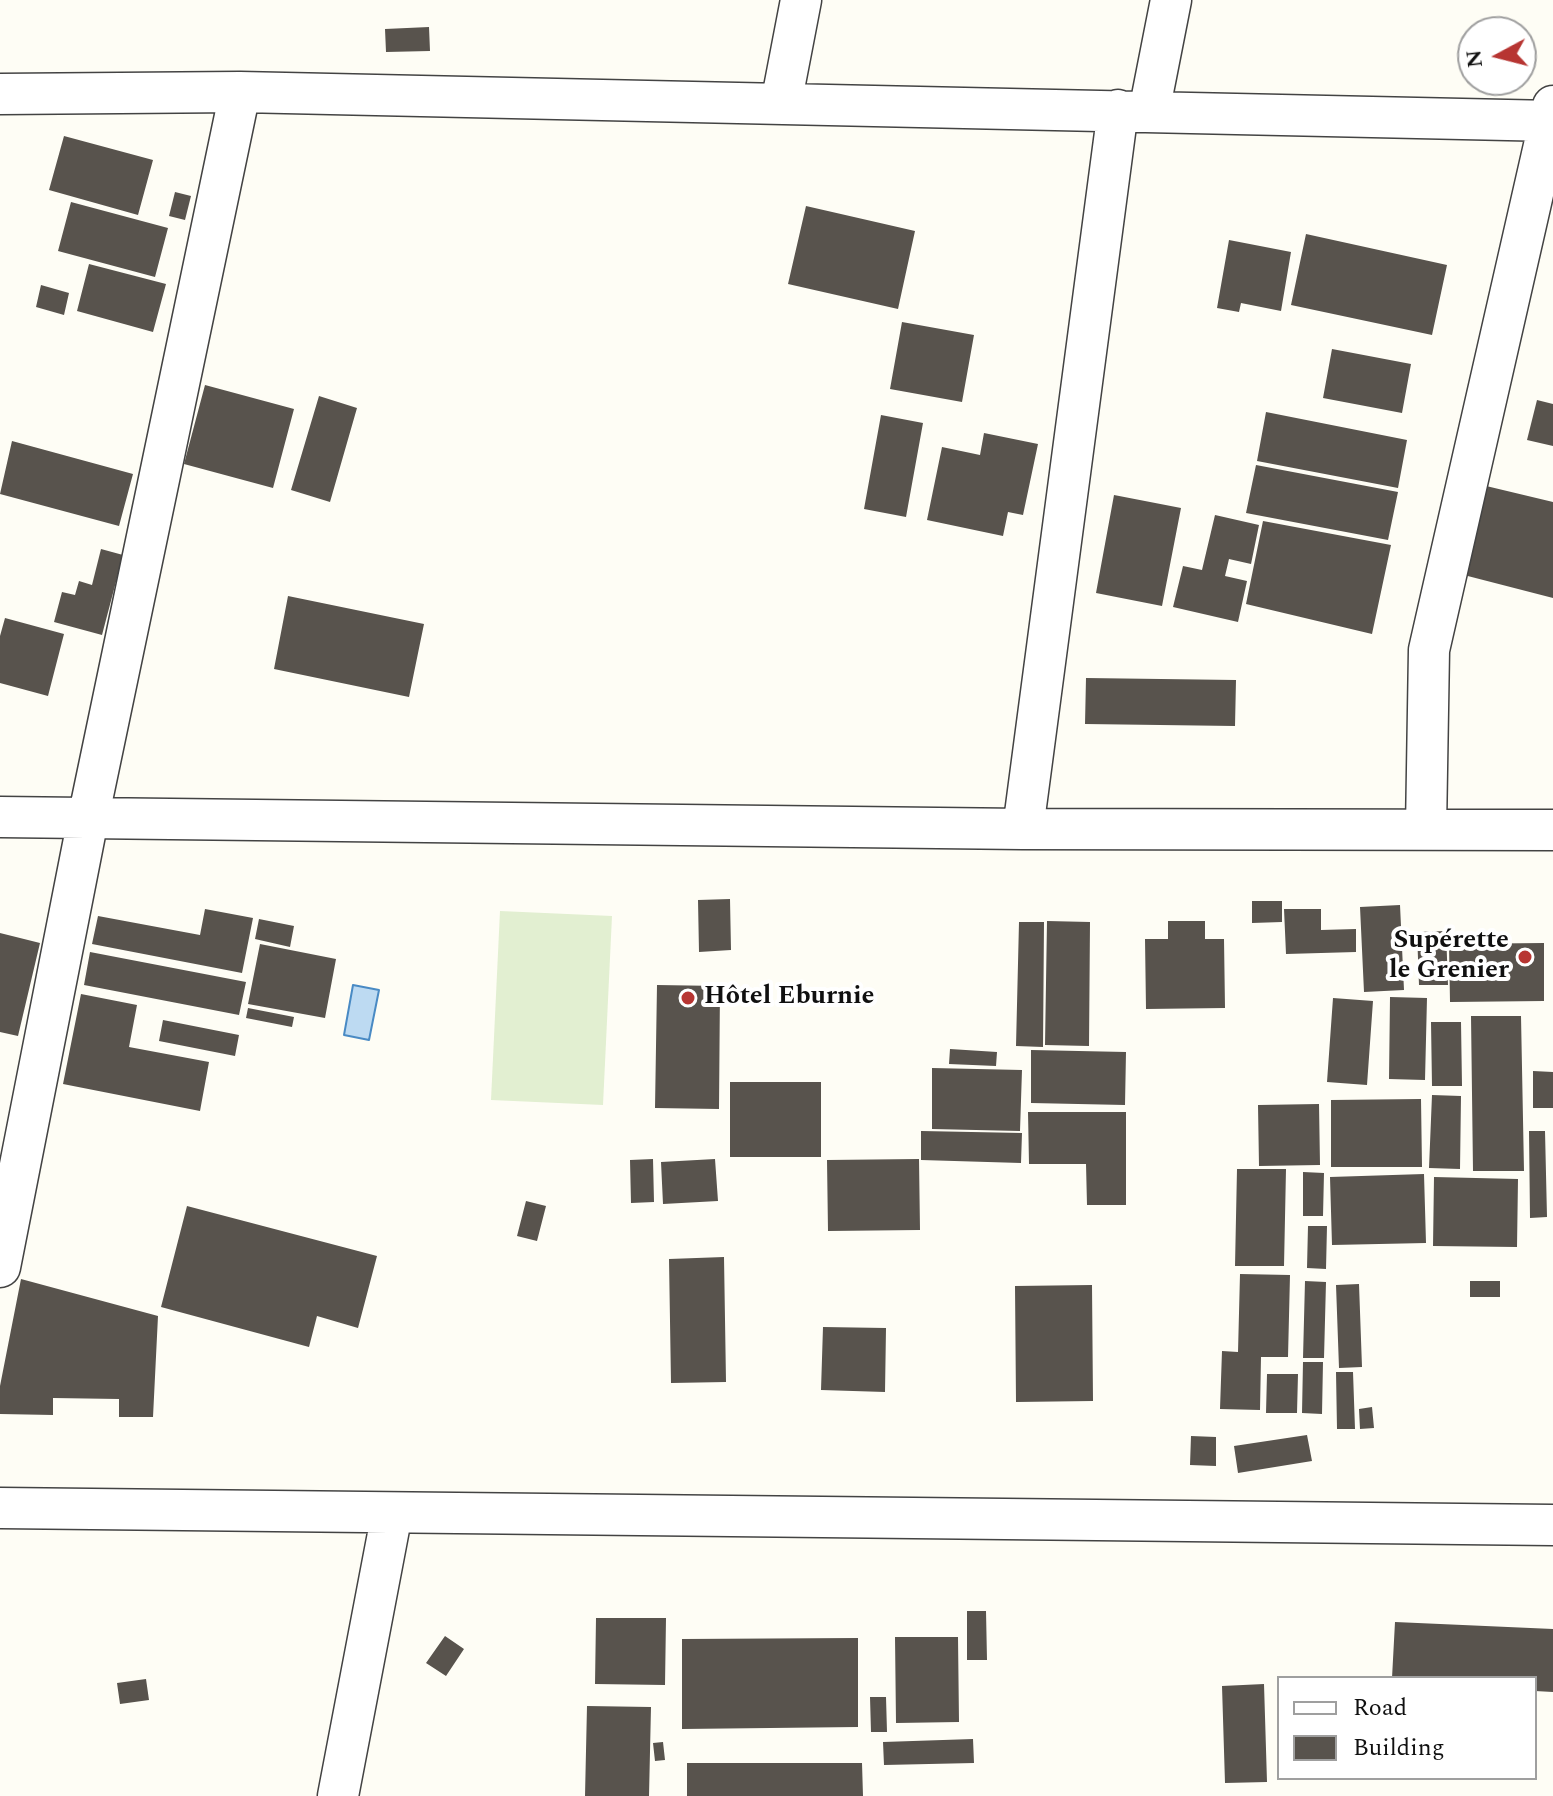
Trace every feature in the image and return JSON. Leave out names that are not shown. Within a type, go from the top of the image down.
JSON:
[{"type":"street","points":[[781,104],[801,0]]},
{"type":"street","points":[[1023,829],[1133,111],[1171,0]]},
{"type":"street","points":[[0,1267],[88,819],[240,92]]},
{"type":"street","points":[[0,94],[240,92],[1133,111],[1552,116],[1429,650],[1426,829]]},
{"type":"street","points":[[0,817],[1023,829],[1553,830]]},
{"type":"street","points":[[0,1508],[1553,1525]]},
{"type":"street","points":[[338,1796],[392,1513]]},
{"type":"green space","points":[[500,911],[612,916],[603,1105],[491,1100]]},
{"type":"water","points":[[353,985],[379,990],[369,1040],[344,1035]]},
{"type":"building","points":[[429,27],[430,51],[386,52],[385,29]]},
{"type":"building","points":[[64,136],[153,160],[138,215],[49,190]]},
{"type":"building","points":[[175,192],[191,196],[185,220],[169,216]]},
{"type":"building","points":[[71,202],[168,228],[155,277],[58,251]]},
{"type":"building","points":[[806,206],[915,231],[898,309],[788,284]]},
{"type":"building","points":[[1306,234],[1447,265],[1432,335],[1291,305]]},
{"type":"building","points":[[1229,240],[1291,252],[1281,311],[1241,303],[1239,312],[1217,308]]},
{"type":"building","points":[[89,264],[166,284],[153,332],[77,311]]},
{"type":"building","points":[[41,285],[69,293],[64,315],[36,307]]},
{"type":"building","points":[[902,322],[974,335],[962,402],[890,389]]},
{"type":"building","points":[[1332,349],[1411,364],[1402,413],[1323,398]]},
{"type":"building","points":[[205,385],[294,409],[273,488],[184,464]]},
{"type":"building","points":[[319,396],[357,408],[330,502],[291,490]]},
{"type":"building","points":[[1537,400],[1553,404],[1553,446],[1527,440]]},
{"type":"building","points":[[1266,412],[1407,440],[1398,488],[1257,461]]},
{"type":"building","points":[[881,415],[923,423],[906,517],[864,509]]},
{"type":"building","points":[[984,433],[1038,444],[1023,515],[1008,512],[1003,536],[927,520],[942,447],[980,455]]},
{"type":"building","points":[[12,441],[133,474],[119,526],[0,494]]},
{"type":"building","points":[[1256,465],[1398,492],[1388,540],[1246,513]]},
{"type":"building","points":[[1482,485],[1553,502],[1553,598],[1460,574]]},
{"type":"building","points":[[1114,495],[1181,508],[1162,606],[1096,593]]},
{"type":"building","points":[[1215,515],[1259,525],[1251,564],[1229,559],[1225,576],[1247,581],[1238,622],[1173,607],[1183,566],[1202,570]]},
{"type":"building","points":[[1263,521],[1391,545],[1372,634],[1246,604]]},
{"type":"building","points":[[101,549],[123,555],[102,635],[54,622],[62,592],[75,595],[79,581],[92,585]]},
{"type":"building","points":[[288,596],[424,624],[409,697],[274,669]]},
{"type":"building","points":[[5,618],[64,634],[48,696],[0,683],[0,636]]},
{"type":"building","points":[[1086,678],[1236,680],[1235,726],[1085,724]]},
{"type":"building","points":[[730,899],[731,950],[699,952],[698,900]]},
{"type":"building","points":[[1252,901],[1282,901],[1282,922],[1252,923]]},
{"type":"building","points":[[1400,905],[1404,990],[1364,992],[1360,907]]},
{"type":"building","points":[[205,909],[253,918],[242,973],[92,944],[98,916],[200,935]]},
{"type":"building","points":[[1284,909],[1321,909],[1321,930],[1356,929],[1356,952],[1286,954]]},
{"type":"building","points":[[259,919],[294,926],[290,947],[255,939]]},
{"type":"building","points":[[1047,921],[1090,922],[1089,1046],[1045,1045]]},
{"type":"building","points":[[1168,921],[1205,921],[1205,939],[1224,939],[1225,1008],[1146,1009],[1145,939],[1168,939]]},
{"type":"building","points":[[1019,922],[1044,922],[1043,1047],[1016,1046]]},
{"type":"building","points":[[1446,931],[1448,985],[1419,985],[1417,932]]},
{"type":"building","points":[[0,933],[40,943],[18,1036],[0,1032]]},
{"type":"building","points":[[1544,943],[1544,1001],[1450,1002],[1449,944]]},
{"type":"building","points":[[260,944],[336,959],[325,1018],[248,1004]]},
{"type":"building","points":[[90,952],[246,982],[239,1015],[84,985]]},
{"type":"building","points":[[657,985],[720,986],[719,1109],[655,1108]]},
{"type":"building","points":[[81,994],[137,1005],[129,1047],[209,1062],[200,1111],[63,1084]]},
{"type":"building","points":[[1390,997],[1427,998],[1425,1080],[1389,1079]]},
{"type":"building","points":[[1333,998],[1373,1001],[1367,1085],[1327,1082]]},
{"type":"building","points":[[248,1008],[294,1017],[292,1027],[246,1018]]},
{"type":"building","points":[[1471,1016],[1521,1016],[1524,1171],[1473,1171]]},
{"type":"building","points":[[163,1020],[239,1035],[235,1056],[159,1041]]},
{"type":"building","points":[[1431,1022],[1461,1022],[1462,1086],[1432,1086]]},
{"type":"building","points":[[950,1049],[997,1052],[996,1066],[949,1064]]},
{"type":"building","points":[[1031,1050],[1126,1052],[1125,1105],[1031,1103]]},
{"type":"building","points":[[932,1068],[1022,1070],[1020,1131],[932,1129]]},
{"type":"building","points":[[1533,1071],[1553,1072],[1553,1108],[1533,1108]]},
{"type":"building","points":[[730,1082],[821,1082],[821,1157],[730,1157]]},
{"type":"building","points":[[1432,1095],[1461,1096],[1460,1169],[1429,1168]]},
{"type":"building","points":[[1421,1099],[1422,1167],[1331,1167],[1331,1100]]},
{"type":"building","points":[[1319,1104],[1320,1165],[1259,1166],[1258,1105]]},
{"type":"building","points":[[1028,1112],[1126,1112],[1126,1205],[1087,1205],[1086,1164],[1029,1164]]},
{"type":"building","points":[[921,1131],[1022,1133],[1021,1163],[921,1160]]},
{"type":"building","points":[[1529,1131],[1545,1131],[1547,1217],[1530,1218]]},
{"type":"building","points":[[653,1159],[654,1202],[631,1203],[630,1160]]},
{"type":"building","points":[[715,1159],[718,1201],[663,1204],[661,1162]]},
{"type":"building","points":[[919,1159],[920,1230],[828,1231],[827,1160]]},
{"type":"building","points":[[1237,1169],[1286,1169],[1284,1266],[1235,1266]]},
{"type":"building","points":[[1303,1172],[1324,1173],[1323,1216],[1303,1216]]},
{"type":"building","points":[[1424,1174],[1426,1243],[1332,1245],[1330,1177]]},
{"type":"building","points":[[1434,1177],[1518,1179],[1517,1247],[1433,1246]]},
{"type":"building","points":[[526,1201],[546,1206],[537,1241],[517,1236]]},
{"type":"building","points":[[187,1206],[377,1256],[358,1328],[317,1316],[309,1347],[161,1307]]},
{"type":"building","points":[[1308,1226],[1327,1226],[1326,1269],[1307,1268]]},
{"type":"building","points":[[724,1257],[726,1382],[671,1383],[669,1259]]},
{"type":"building","points":[[1240,1274],[1290,1275],[1288,1357],[1261,1357],[1260,1410],[1220,1409],[1222,1351],[1238,1352]]},
{"type":"building","points":[[21,1279],[158,1316],[153,1417],[119,1417],[119,1399],[53,1398],[53,1415],[0,1414],[0,1386]]},
{"type":"building","points":[[1305,1281],[1326,1282],[1324,1358],[1303,1358]]},
{"type":"building","points":[[1470,1281],[1500,1281],[1500,1297],[1470,1297]]},
{"type":"building","points":[[1359,1284],[1362,1367],[1339,1368],[1336,1285]]},
{"type":"building","points":[[1092,1285],[1093,1401],[1016,1402],[1015,1286]]},
{"type":"building","points":[[823,1327],[886,1328],[885,1392],[821,1390]]},
{"type":"building","points":[[1303,1362],[1323,1362],[1322,1414],[1302,1413]]},
{"type":"building","points":[[1336,1372],[1353,1372],[1355,1429],[1337,1429]]},
{"type":"building","points":[[1267,1374],[1298,1374],[1297,1413],[1266,1413]]},
{"type":"building","points":[[1372,1407],[1374,1428],[1360,1429],[1359,1409]]},
{"type":"building","points":[[1307,1435],[1312,1461],[1238,1473],[1234,1446]]},
{"type":"building","points":[[1191,1436],[1216,1437],[1216,1466],[1190,1465]]},
{"type":"building","points":[[967,1611],[986,1611],[987,1660],[967,1660]]},
{"type":"building","points":[[596,1618],[666,1618],[665,1685],[595,1684]]},
{"type":"building","points":[[1395,1622],[1553,1629],[1553,1692],[1537,1691],[1537,1676],[1392,1676]]},
{"type":"building","points":[[445,1636],[464,1649],[446,1676],[426,1663]]},
{"type":"building","points":[[895,1637],[958,1637],[959,1722],[896,1723]]},
{"type":"building","points":[[858,1638],[858,1727],[682,1729],[682,1639]]},
{"type":"building","points":[[146,1679],[149,1700],[120,1704],[117,1683]]},
{"type":"building","points":[[1264,1684],[1267,1782],[1225,1783],[1222,1686]]},
{"type":"building","points":[[870,1697],[886,1697],[887,1732],[871,1732]]},
{"type":"building","points":[[587,1706],[651,1707],[649,1796],[585,1796]]},
{"type":"building","points":[[973,1739],[974,1763],[884,1765],[883,1742]]},
{"type":"building","points":[[663,1742],[665,1760],[655,1761],[653,1743]]},
{"type":"building","points":[[687,1763],[862,1763],[863,1796],[687,1796]]},
{"type":"place","name":"Supérette le Grenier","points":[[1525,957]]},
{"type":"place","name":"Hôtel Eburnie","points":[[688,998]]}]
